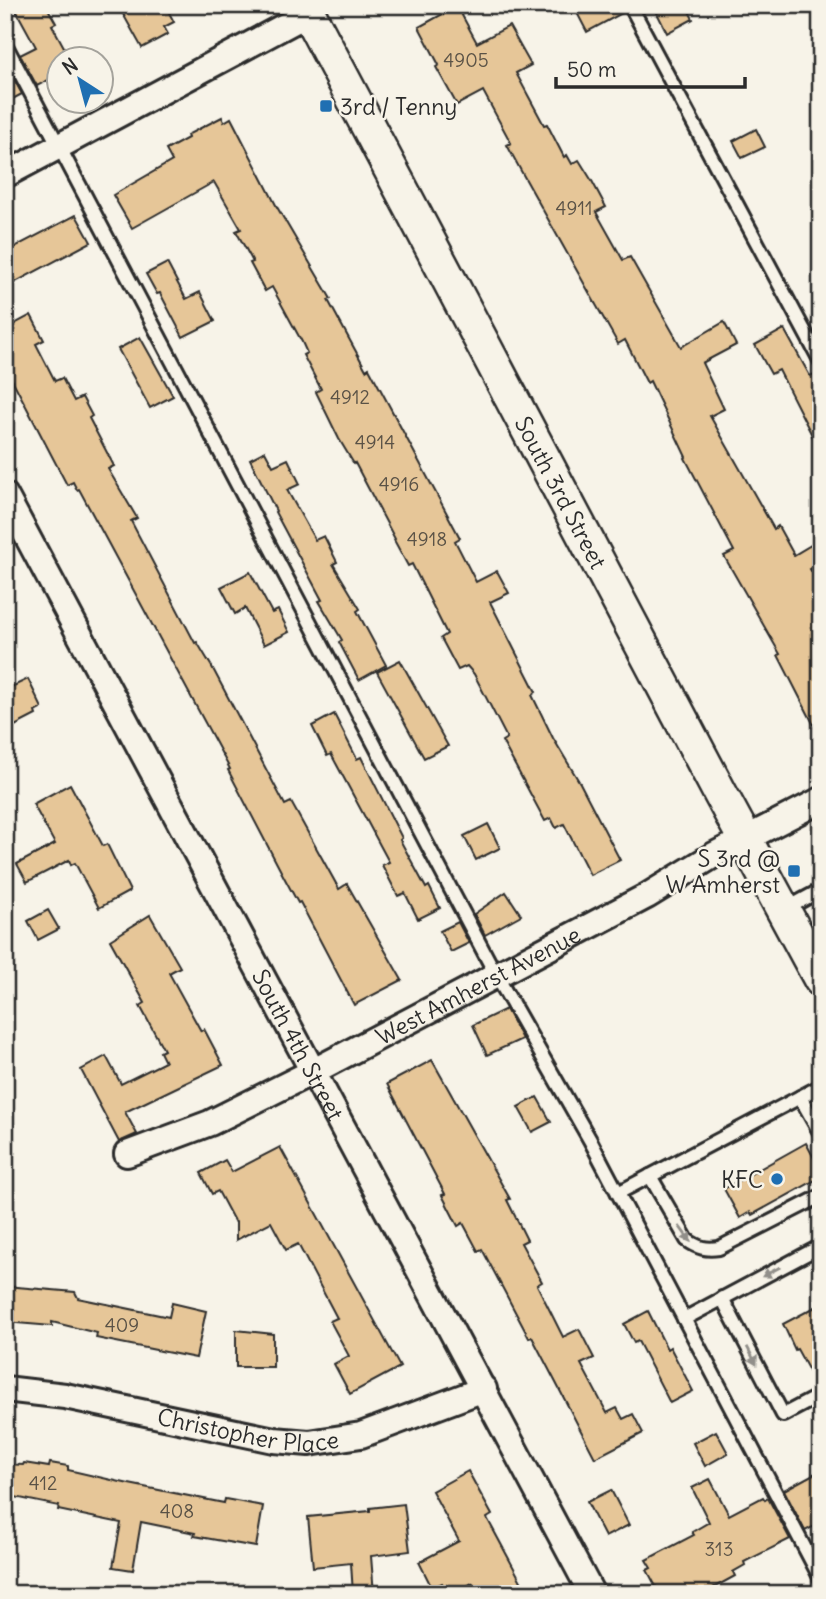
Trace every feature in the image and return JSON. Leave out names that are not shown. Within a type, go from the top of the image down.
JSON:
[{"type":"street","points":[[5,175],[312,8]]},
{"type":"street","name":"South 3rd Street","points":[[312,8],[744,839],[821,980]]},
{"type":"street","name":"South 4th Street","points":[[5,495],[592,1594]]},
{"type":"street","name":"West Amherst Avenue","points":[[127,1154],[210,1123],[314,1071],[648,896],[744,839],[821,800]]},
{"type":"street","name":"Christopher Place","points":[[5,1389],[65,1396],[274,1440],[309,1443],[361,1435],[484,1390]]},
{"type":"lane","points":[[630,5],[821,362]]},
{"type":"lane","points":[[5,44],[496,975],[590,1140],[821,1579]]},
{"type":"lane","points":[[784,910],[821,890]]},
{"type":"lane","points":[[618,1193],[821,1086]]},
{"type":"lane","points":[[800,1097],[821,1135]]},
{"type":"lane","points":[[650,1176],[687,1240],[697,1247],[708,1249],[719,1248],[821,1195]]},
{"type":"lane","points":[[684,1318],[821,1246]]},
{"type":"lane","points":[[722,1298],[783,1415],[821,1395]]},
{"type":"building","points":[[13,5],[46,5],[56,23],[52,25],[63,46],[46,46],[46,81],[37,86],[20,55],[36,47]]},
{"type":"building","points":[[140,5],[165,5],[174,22],[164,27],[168,34],[142,48],[123,14]]},
{"type":"building","points":[[573,5],[621,5],[624,12],[587,32]]},
{"type":"building","points":[[653,5],[686,5],[693,19],[667,33]]},
{"type":"building","points":[[457,6],[477,43],[509,26],[531,65],[516,73],[564,157],[567,155],[572,164],[579,160],[592,181],[606,207],[596,212],[623,260],[630,257],[681,347],[724,322],[736,345],[702,363],[724,409],[710,416],[774,529],[778,526],[794,555],[821,539],[821,563],[810,569],[821,587],[821,739],[778,655],[780,654],[724,556],[734,551],[685,458],[650,381],[647,383],[625,340],[618,344],[507,145],[511,143],[483,91],[457,105],[436,67],[439,65],[419,27]]},
{"type":"building","points":[[5,63],[22,94],[5,103]]},
{"type":"building","points":[[222,117],[224,122],[231,118],[277,207],[331,299],[328,300],[366,370],[369,368],[460,538],[455,541],[476,582],[497,571],[509,593],[490,602],[536,692],[532,695],[553,738],[620,860],[590,875],[564,824],[556,828],[551,818],[545,821],[502,741],[507,738],[474,674],[467,666],[458,670],[441,638],[447,634],[412,564],[408,566],[316,392],[321,389],[303,355],[307,353],[302,342],[272,287],[265,291],[236,231],[241,229],[214,182],[132,228],[113,195],[172,161],[166,150],[188,138],[187,135]]},
{"type":"building","points":[[756,129],[765,147],[742,158],[733,141]]},
{"type":"building","points":[[76,215],[91,242],[12,284],[5,272],[5,252]]},
{"type":"building","points":[[167,263],[186,299],[200,292],[215,321],[183,337],[160,293],[157,294],[146,274]]},
{"type":"building","points":[[31,315],[44,340],[36,344],[55,381],[62,378],[74,401],[82,397],[92,416],[89,418],[114,466],[108,469],[137,518],[131,521],[285,805],[291,802],[339,889],[347,884],[402,980],[354,1005],[79,489],[77,490],[73,482],[67,485],[5,366],[5,329]]},
{"type":"building","points":[[784,329],[810,376],[821,371],[821,453],[779,370],[771,374],[755,345]]},
{"type":"building","points":[[140,337],[173,396],[150,408],[118,349]]},
{"type":"building","points":[[265,451],[273,466],[288,459],[300,484],[287,490],[315,540],[324,536],[337,562],[333,564],[360,609],[357,611],[386,665],[359,680],[339,642],[342,640],[319,601],[322,600],[250,459]]},
{"type":"building","points":[[250,572],[272,613],[278,610],[289,632],[264,645],[245,608],[235,614],[221,587]]},
{"type":"building","points":[[400,660],[448,746],[424,758],[377,672]]},
{"type":"building","points":[[28,679],[42,708],[35,712],[36,715],[5,731],[5,690]]},
{"type":"building","points":[[334,714],[357,759],[361,757],[402,838],[400,840],[440,908],[418,919],[405,893],[398,896],[382,865],[389,862],[331,754],[327,756],[312,726]]},
{"type":"building","points":[[70,784],[103,846],[107,844],[130,891],[99,908],[75,863],[71,865],[69,860],[27,882],[17,864],[55,844],[33,804]]},
{"type":"building","points":[[488,824],[500,848],[476,860],[464,836]]},
{"type":"building","points":[[506,892],[521,915],[485,935],[474,914]]},
{"type":"building","points":[[48,910],[59,929],[38,940],[28,921]]},
{"type":"building","points":[[150,915],[180,967],[169,973],[223,1065],[125,1112],[137,1134],[119,1142],[81,1070],[106,1056],[121,1084],[165,1062],[160,1052],[164,1050],[140,1006],[145,1003],[110,940]]},
{"type":"building","points":[[458,922],[469,943],[451,952],[440,931]]},
{"type":"building","points":[[506,1009],[522,1039],[487,1055],[473,1025]]},
{"type":"building","points":[[432,1060],[510,1199],[507,1200],[527,1240],[521,1243],[542,1282],[537,1285],[563,1337],[579,1329],[594,1358],[581,1364],[607,1413],[617,1408],[623,1419],[633,1414],[643,1433],[595,1458],[532,1337],[529,1338],[482,1249],[478,1251],[463,1223],[458,1226],[442,1195],[445,1194],[387,1084]]},
{"type":"building","points":[[537,1097],[551,1122],[532,1132],[518,1107]]},
{"type":"building","name":"KFC","points":[[806,1143],[821,1171],[821,1177],[752,1215],[750,1212],[740,1218],[724,1189]]},
{"type":"building","points":[[280,1147],[400,1367],[350,1394],[334,1364],[349,1356],[330,1321],[337,1318],[298,1244],[286,1250],[271,1222],[236,1240],[236,1222],[218,1191],[212,1194],[201,1173],[225,1160],[232,1172]]},
{"type":"building","points":[[5,1286],[75,1292],[78,1298],[169,1317],[172,1303],[206,1311],[196,1358],[96,1338],[97,1333],[52,1322],[52,1326],[5,1322]]},
{"type":"building","points":[[821,1304],[821,1386],[818,1387],[797,1349],[795,1350],[783,1324]]},
{"type":"building","points":[[648,1311],[693,1391],[670,1403],[638,1341],[634,1343],[624,1324]]},
{"type":"building","points":[[236,1330],[273,1334],[273,1367],[236,1367]]},
{"type":"building","points":[[716,1431],[728,1453],[705,1466],[693,1443]]},
{"type":"building","points":[[24,1463],[49,1467],[50,1463],[68,1466],[68,1470],[129,1484],[224,1503],[225,1499],[263,1506],[256,1547],[194,1536],[195,1533],[141,1522],[133,1570],[113,1567],[121,1523],[58,1510],[59,1506],[5,1495],[5,1464]]},
{"type":"building","points":[[821,1470],[821,1523],[805,1531],[784,1490]]},
{"type":"building","points":[[468,1471],[492,1515],[487,1518],[523,1585],[507,1594],[478,1594],[472,1583],[454,1594],[448,1594],[442,1583],[432,1588],[419,1562],[459,1541],[432,1491]]},
{"type":"building","points":[[710,1479],[729,1515],[763,1497],[765,1500],[768,1498],[790,1539],[744,1562],[745,1565],[733,1572],[735,1576],[702,1594],[660,1594],[647,1570],[651,1568],[646,1560],[694,1535],[692,1532],[709,1522],[692,1488]]},
{"type":"building","points":[[611,1490],[629,1525],[605,1537],[587,1502]]},
{"type":"building","points":[[404,1504],[410,1551],[371,1556],[374,1594],[353,1594],[351,1563],[313,1567],[308,1517],[370,1511],[370,1508]]},
{"type":"place","name":"3rd / Tenny","points":[[326,106]]},
{"type":"place","name":"S 3rd @ W Amherst","points":[[794,871]]},
{"type":"place","name":"KFC","points":[[777,1179]]}]
